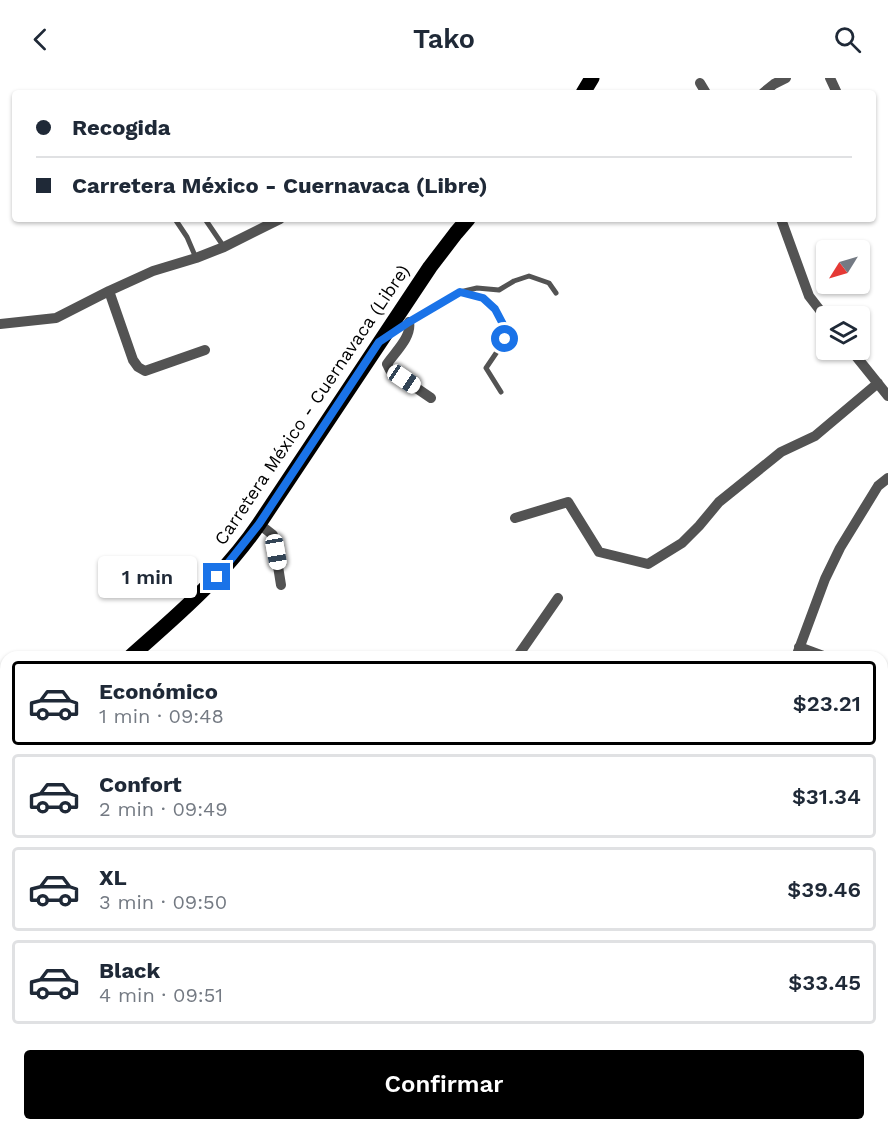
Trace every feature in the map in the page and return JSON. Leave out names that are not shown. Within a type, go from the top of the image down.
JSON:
[{"type":"main road","name":"Carretera México - Cuernavaca (Libre)","points":[[137,651],[217,577],[259,524],[430,267],[465,222]]},
{"type":"street","points":[[767,90],[786,78]]},
{"type":"street","points":[[0,324],[56,318],[153,271],[224,247],[274,222]]},
{"type":"street","points":[[782,222],[809,296],[817,306]]},
{"type":"street","points":[[109,291],[138,367],[145,371],[205,350]]},
{"type":"street","points":[[379,342],[409,322],[409,334],[387,364],[390,370],[431,398]]},
{"type":"street","points":[[859,360],[888,396]]},
{"type":"street","points":[[515,518],[568,502],[599,552],[648,564],[682,543],[719,502],[781,452],[815,436],[878,383]]},
{"type":"street","points":[[798,651],[825,579],[840,548],[878,486],[888,478]]},
{"type":"street","points":[[259,524],[273,535],[281,585]]},
{"type":"street","points":[[521,651],[558,598]]},
{"type":"lane","points":[[178,222],[196,258]]},
{"type":"lane","points":[[207,222],[224,247]]},
{"type":"lane","points":[[409,322],[460,292],[477,288],[499,290],[514,281],[529,276],[549,283],[556,293]]},
{"type":"lane","points":[[460,292],[483,298],[495,309],[505,328],[505,339],[486,368],[501,392]]},
{"type":"route","points":[[217,577],[259,524],[379,342],[460,292],[483,298],[495,309],[505,328],[505,339]]}]
